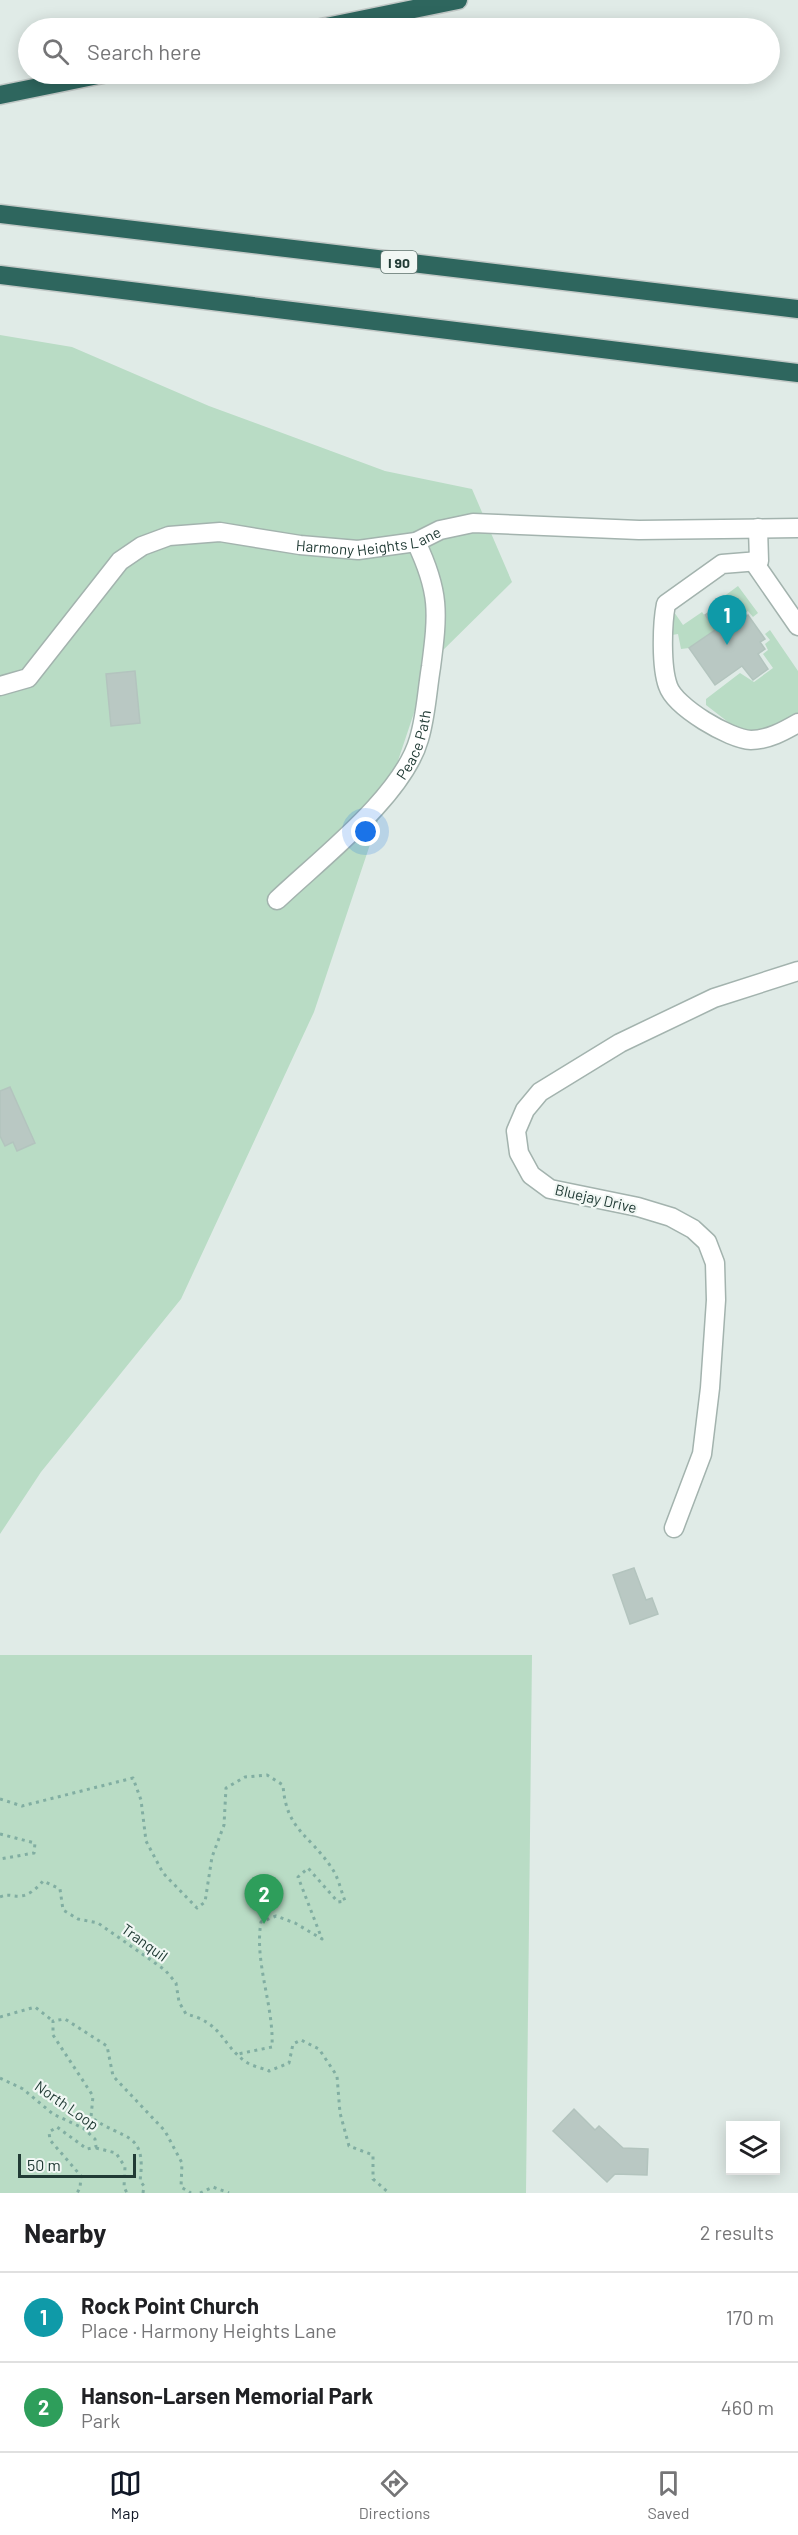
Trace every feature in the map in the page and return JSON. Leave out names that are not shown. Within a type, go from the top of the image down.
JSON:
[{"type":"highway","points":[[370,18],[458,0]]},
{"type":"highway","points":[[0,95],[54,84]]},
{"type":"highway","name":"I 90","points":[[0,214],[798,309]]},
{"type":"highway","points":[[0,275],[798,373]]},
{"type":"highway","points":[[754,367],[763,373],[798,380]]},
{"type":"street","name":"Harmony Heights Lane","points":[[0,686],[28,678],[120,561],[142,546],[169,536],[220,532],[333,549],[358,550],[416,542],[440,530],[473,523],[639,530],[798,528]]},
{"type":"street","points":[[758,528],[759,561],[722,564],[666,604],[664,616],[665,673],[668,687],[677,701],[691,712],[733,735],[747,740],[771,736],[798,723]]},
{"type":"street","name":"Peace Path","points":[[277,900],[382,802],[407,766],[419,741],[437,618],[428,568],[416,542]]},
{"type":"street","points":[[753,561],[798,626]]},
{"type":"street","name":"Bluejay Drive","points":[[674,1528],[702,1454],[706,1421],[716,1300],[715,1263],[707,1242],[693,1229],[671,1217],[638,1207],[550,1189],[531,1175],[519,1153],[516,1131],[525,1110],[540,1092],[620,1042],[714,998],[798,971]]},
{"type":"path","points":[[0,1799],[22,1806],[133,1778],[141,1800],[146,1841],[163,1873],[197,1908],[205,1902],[212,1857],[224,1825],[226,1788],[244,1777],[267,1775],[284,1785],[284,1804],[294,1824],[332,1868],[345,1901],[338,1902],[308,1868],[298,1877],[322,1939],[295,1923],[276,1916],[261,1922],[258,1939],[273,2026],[272,2047],[238,2054]]},
{"type":"path","points":[[0,1834],[35,1843],[34,1853],[0,1859]]},
{"type":"path","name":"Tranquil","points":[[0,1897],[6,1894],[22,1896],[35,1890],[43,1881],[60,1889],[63,1910],[78,1919],[98,1923],[165,1971],[176,1983],[179,2002],[186,2014],[204,2018],[248,2063],[269,2070],[289,2063],[293,2044],[301,2040],[319,2049],[337,2076],[340,2113],[349,2146],[373,2155],[373,2179],[388,2193]]},
{"type":"path","points":[[0,2017],[35,2007],[53,2021],[65,2019],[108,2046],[113,2076],[165,2131],[182,2163],[181,2187],[191,2193]]},
{"type":"path","points":[[53,2021],[53,2035],[93,2096],[91,2117],[138,2145],[143,2162],[140,2181],[144,2186],[143,2193]]},
{"type":"path","name":"North Loop","points":[[0,2078],[23,2089],[52,2114],[83,2128],[95,2139],[95,2147],[87,2149],[57,2127],[49,2132],[50,2140],[81,2176],[77,2193]]},
{"type":"path","points":[[95,2147],[116,2153],[125,2167],[124,2187],[127,2193]]},
{"type":"path","points":[[200,2193],[213,2187],[229,2193]]},
{"type":"green space","points":[[0,335],[72,347],[209,406],[385,471],[472,489],[512,582],[431,662],[314,1012],[181,1299],[41,1472],[0,1534]]},
{"type":"green space","points":[[738,586],[758,613],[753,617],[748,611],[743,614],[738,609],[734,612],[723,597]]},
{"type":"green space","points":[[674,612],[683,625],[702,612],[715,630],[689,648],[681,649],[678,634],[672,635],[670,625]]},
{"type":"green space","points":[[770,630],[798,671],[798,718],[768,732],[741,732],[706,705],[706,699],[740,673],[754,682],[773,668],[763,654],[768,650],[765,644],[770,640],[765,634]]},
{"type":"green space","points":[[0,1655],[532,1655],[526,2193],[0,2193]]},
{"type":"building","points":[[723,603],[734,619],[739,615],[742,619],[748,615],[765,639],[760,642],[765,649],[758,654],[768,669],[753,680],[742,666],[715,685],[689,648],[715,630],[705,615]]},
{"type":"building","points":[[135,671],[140,723],[111,726],[106,674]]},
{"type":"building","points":[[10,1087],[35,1143],[17,1151],[13,1142],[5,1146],[0,1136],[0,1091]]},
{"type":"building","points":[[634,1568],[646,1600],[652,1598],[658,1614],[630,1624],[613,1575]]},
{"type":"building","points":[[574,2109],[595,2130],[599,2126],[623,2148],[648,2149],[647,2175],[615,2174],[607,2182],[553,2131]]},
{"type":"place","name":"Rock Point Church","points":[[727,645]]},
{"type":"place","name":"Hanson-Larsen Memorial Park","points":[[264,1924]]}]
